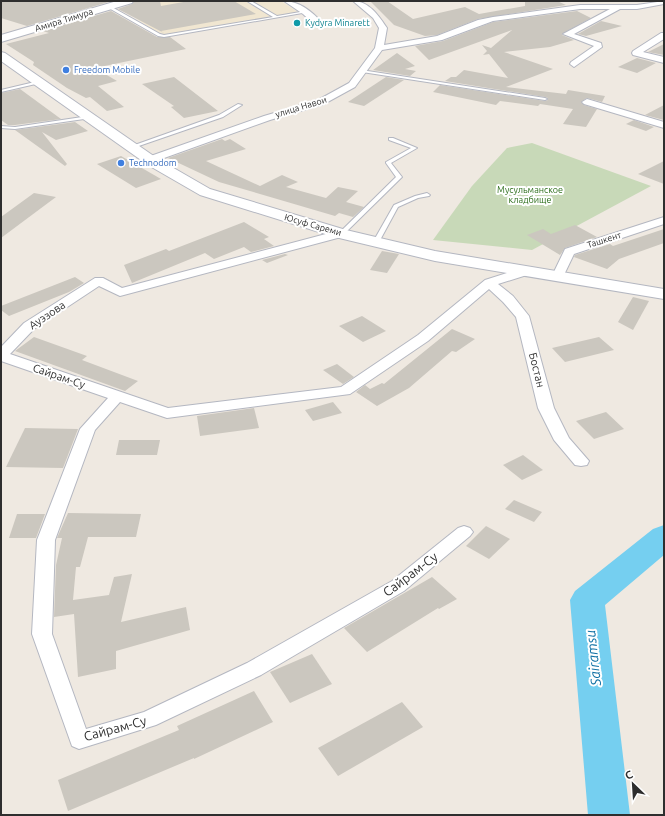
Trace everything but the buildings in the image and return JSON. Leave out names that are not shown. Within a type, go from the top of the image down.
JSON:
[{"type":"main road","name":"Амира Тимура","points":[[1,39],[128,1]]},
{"type":"main road","name":"Юсуф Сареми","points":[[1,56],[149,160],[205,192],[341,234],[435,256],[664,294]]},
{"type":"street","points":[[288,1],[306,12],[319,24]]},
{"type":"street","name":"улица Навои","points":[[149,160],[268,118],[328,100],[352,85],[379,48],[383,28],[376,17],[357,1]]},
{"type":"street","points":[[560,1],[580,7]]},
{"type":"street","points":[[379,48],[439,38],[486,20],[580,7],[637,7],[664,2]]},
{"type":"street","points":[[574,64],[598,47],[598,45],[567,34],[619,7]]},
{"type":"street","points":[[664,35],[636,53],[664,60]]},
{"type":"street","points":[[587,102],[664,125]]},
{"type":"street","name":"Ташкент","points":[[558,276],[569,252],[664,220]]},
{"type":"street","name":"Ауэзова","points":[[1,356],[29,326],[99,281],[120,292],[341,234]]},
{"type":"street","name":"Сайрам-Су","points":[[1,356],[167,413],[345,391],[423,338],[489,283],[526,271]]},
{"type":"street","name":"Бостан","points":[[489,283],[508,299],[522,316],[546,408],[562,440],[581,461]]},
{"type":"street","name":"Сайрам-Су","points":[[117,396],[88,430],[46,540],[42,634],[79,740],[149,719],[254,669],[398,586],[464,532]]},
{"type":"lane","points":[[250,1],[276,17]]},
{"type":"lane","points":[[109,7],[159,35],[164,36],[306,12]]},
{"type":"lane","points":[[362,71],[545,99]]},
{"type":"lane","points":[[1,91],[39,82]]},
{"type":"lane","points":[[131,147],[221,116],[240,106]]},
{"type":"lane","points":[[1,127],[16,128],[89,117]]},
{"type":"lane","points":[[341,234],[399,177],[388,163],[415,148],[391,139]]},
{"type":"lane","points":[[376,242],[396,206],[417,197],[427,195]]},
{"type":"shaded area","points":[[150,1],[281,1],[299,13],[162,36],[124,10]]},
{"type":"green space","name":"Мусульманское кладбище","points":[[532,143],[651,186],[532,250],[433,240],[472,186],[507,148]]},
{"type":"waterway","name":"Sairamsu","points":[[609,815],[587,600],[664,537]]},
{"type":"place","name":"Kydyra Minarett","points":[[297,23]]},
{"type":"place","name":"Freedom Mobile","points":[[66,70]]},
{"type":"place","name":"Technodom","points":[[121,163]]}]
